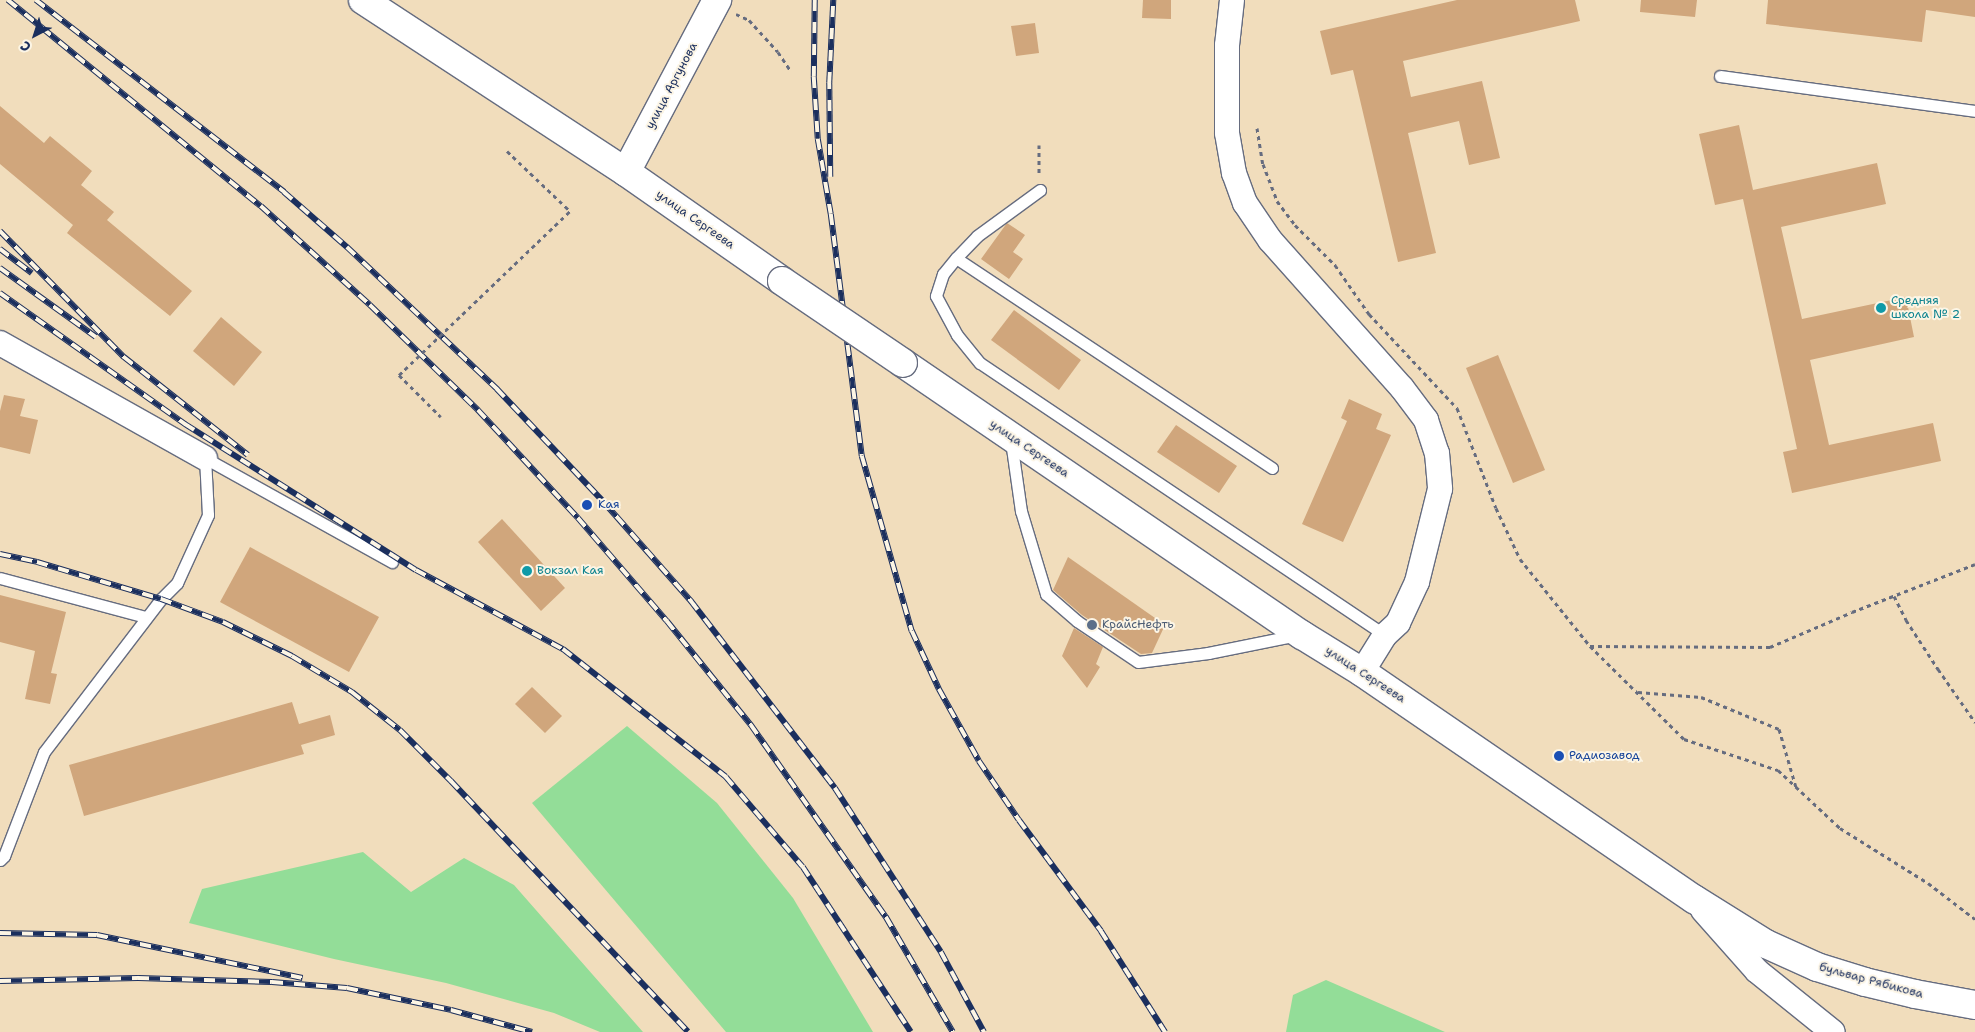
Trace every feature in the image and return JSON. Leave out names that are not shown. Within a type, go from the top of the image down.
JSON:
[{"type":"main road","name":"улица Сергеева","points":[[363,0],[626,172],[1010,437],[1302,635],[1362,672],[1694,899]]},
{"type":"main road","name":"улица Аргунова","points":[[626,172],[724,6]]},
{"type":"main road","name":"бульвар Рябикова","points":[[1694,899],[1766,944],[1817,967],[1915,994],[1975,1005]]},
{"type":"street","points":[[1232,0],[1227,45],[1227,133],[1234,172],[1245,203],[1270,240],[1402,388],[1426,420],[1437,453],[1440,489],[1417,582],[1398,623],[1385,635],[1362,672]]},
{"type":"street","points":[[0,343],[205,458]]},
{"type":"street","points":[[1694,899],[1757,971],[1832,1032]]},
{"type":"lane","points":[[1720,76],[1975,111]]},
{"type":"lane","points":[[1040,190],[977,236],[943,274],[936,296],[957,336],[980,363],[1385,635]]},
{"type":"lane","points":[[956,258],[1272,468]]},
{"type":"lane","points":[[1010,437],[1021,511],[1046,594],[1077,621],[1138,662],[1208,653],[1302,635]]},
{"type":"lane","points":[[205,458],[392,562]]},
{"type":"lane","points":[[0,860],[4,856],[44,752],[146,617],[177,583],[208,515],[205,458]]},
{"type":"lane","points":[[0,578],[146,617]]},
{"type":"path","points":[[724,6],[749,20],[778,52],[791,71]]},
{"type":"path","points":[[1257,128],[1264,164],[1277,200],[1295,225],[1335,265],[1369,314],[1457,408],[1496,508],[1520,559],[1590,646],[1684,740],[1778,770],[1840,828],[1928,883],[1975,919]]},
{"type":"path","points":[[1039,145],[1040,190]]},
{"type":"path","points":[[441,417],[399,376],[570,211],[507,151]]},
{"type":"path","points":[[1590,646],[1770,647],[1975,564]]},
{"type":"path","points":[[1894,596],[1906,620],[1975,722]]},
{"type":"path","points":[[1637,692],[1701,697],[1779,729],[1796,788]]},
{"type":"green space","points":[[627,726],[717,803],[793,898],[873,1032],[726,1032],[532,803]]},
{"type":"green space","points":[[363,852],[411,892],[464,858],[514,885],[643,1032],[600,1032],[554,1013],[446,983],[334,959],[189,923],[202,889]]},
{"type":"green space","points":[[1326,980],[1445,1032],[1286,1032],[1293,995]]},
{"type":"building","points":[[1143,0],[1171,0],[1171,19],[1142,18]]},
{"type":"building","points":[[1457,0],[1575,0],[1580,21],[1403,61],[1411,97],[1482,81],[1500,158],[1469,165],[1459,121],[1408,133],[1436,253],[1398,262],[1353,70],[1331,75],[1320,31]]},
{"type":"building","points":[[1641,0],[1697,0],[1695,17],[1640,12]]},
{"type":"building","points":[[1768,0],[1975,0],[1975,17],[1926,10],[1922,42],[1766,24]]},
{"type":"building","points":[[1035,23],[1039,53],[1016,56],[1011,26]]},
{"type":"building","points":[[0,106],[44,143],[50,136],[92,171],[81,185],[114,212],[107,220],[192,291],[170,316],[67,233],[73,225],[0,164]]},
{"type":"building","name":"Средняя школа № 2","points":[[1739,125],[1753,190],[1877,163],[1886,204],[1781,227],[1802,319],[1906,297],[1914,337],[1810,360],[1829,445],[1933,423],[1941,461],[1792,493],[1783,452],[1797,449],[1743,199],[1715,205],[1699,134]]},
{"type":"building","points":[[1007,223],[1025,235],[1013,252],[1023,259],[1009,279],[981,259]]},
{"type":"building","points":[[1014,310],[1081,360],[1059,390],[991,340]]},
{"type":"building","points":[[221,317],[262,352],[234,386],[193,351]]},
{"type":"building","points":[[1498,355],[1545,470],[1513,483],[1466,368]]},
{"type":"building","points":[[4,395],[25,399],[20,416],[38,420],[30,454],[0,447],[0,411]]},
{"type":"building","points":[[1349,399],[1382,414],[1376,429],[1391,435],[1343,542],[1302,524],[1347,421],[1341,418]]},
{"type":"building","points":[[1176,425],[1237,466],[1219,493],[1157,452]]},
{"type":"building","name":"Вокзал Кая","points":[[502,519],[565,588],[541,611],[478,542]]},
{"type":"building","points":[[250,547],[379,617],[349,672],[220,602]]},
{"type":"building","points":[[1068,557],[1165,625],[1152,653],[1141,654],[1082,615],[1053,590]]},
{"type":"building","points":[[0,595],[66,612],[51,673],[57,674],[50,704],[25,699],[35,651],[0,642]]},
{"type":"building","points":[[1074,628],[1103,647],[1096,664],[1100,667],[1087,688],[1062,656]]},
{"type":"building","points":[[532,687],[562,716],[545,733],[515,704]]},
{"type":"building","points":[[292,702],[299,724],[330,715],[335,735],[301,745],[304,754],[84,816],[69,765]]},
{"type":"railway","points":[[8,0],[261,206],[370,305],[478,410],[578,518],[667,621],[751,725],[886,917],[953,1032]]},
{"type":"railway","points":[[36,0],[284,192],[347,247],[497,389],[602,500],[691,601],[835,788],[941,952],[984,1032]]},
{"type":"railway","points":[[815,0],[814,77],[818,139],[831,214],[862,456],[912,631],[939,689],[979,761],[1019,820],[1101,931],[1165,1032]]},
{"type":"railway","points":[[830,177],[829,83],[833,0]]},
{"type":"railway","points":[[0,231],[124,357],[248,455]]},
{"type":"railway","points":[[0,249],[32,273]]},
{"type":"railway","points":[[0,268],[96,337]]},
{"type":"railway","points":[[0,293],[185,424],[416,570],[563,649],[726,777],[803,867],[911,1032]]},
{"type":"railway","points":[[0,554],[37,562],[161,599],[223,622],[292,656],[352,692],[400,730],[451,781],[688,1032]]},
{"type":"railway","points":[[0,933],[97,935],[303,978]]},
{"type":"railway","points":[[0,981],[138,978],[272,982],[347,988],[451,1010],[532,1032]]},
{"type":"place","name":"Средняя школа № 2","points":[[1881,308]]},
{"type":"place","name":"Кая","points":[[587,505]]},
{"type":"place","name":"Вокзал Кая","points":[[527,571]]},
{"type":"place","name":"КрайсНефть","points":[[1092,625]]},
{"type":"place","name":"Радиозавод","points":[[1559,756]]}]
